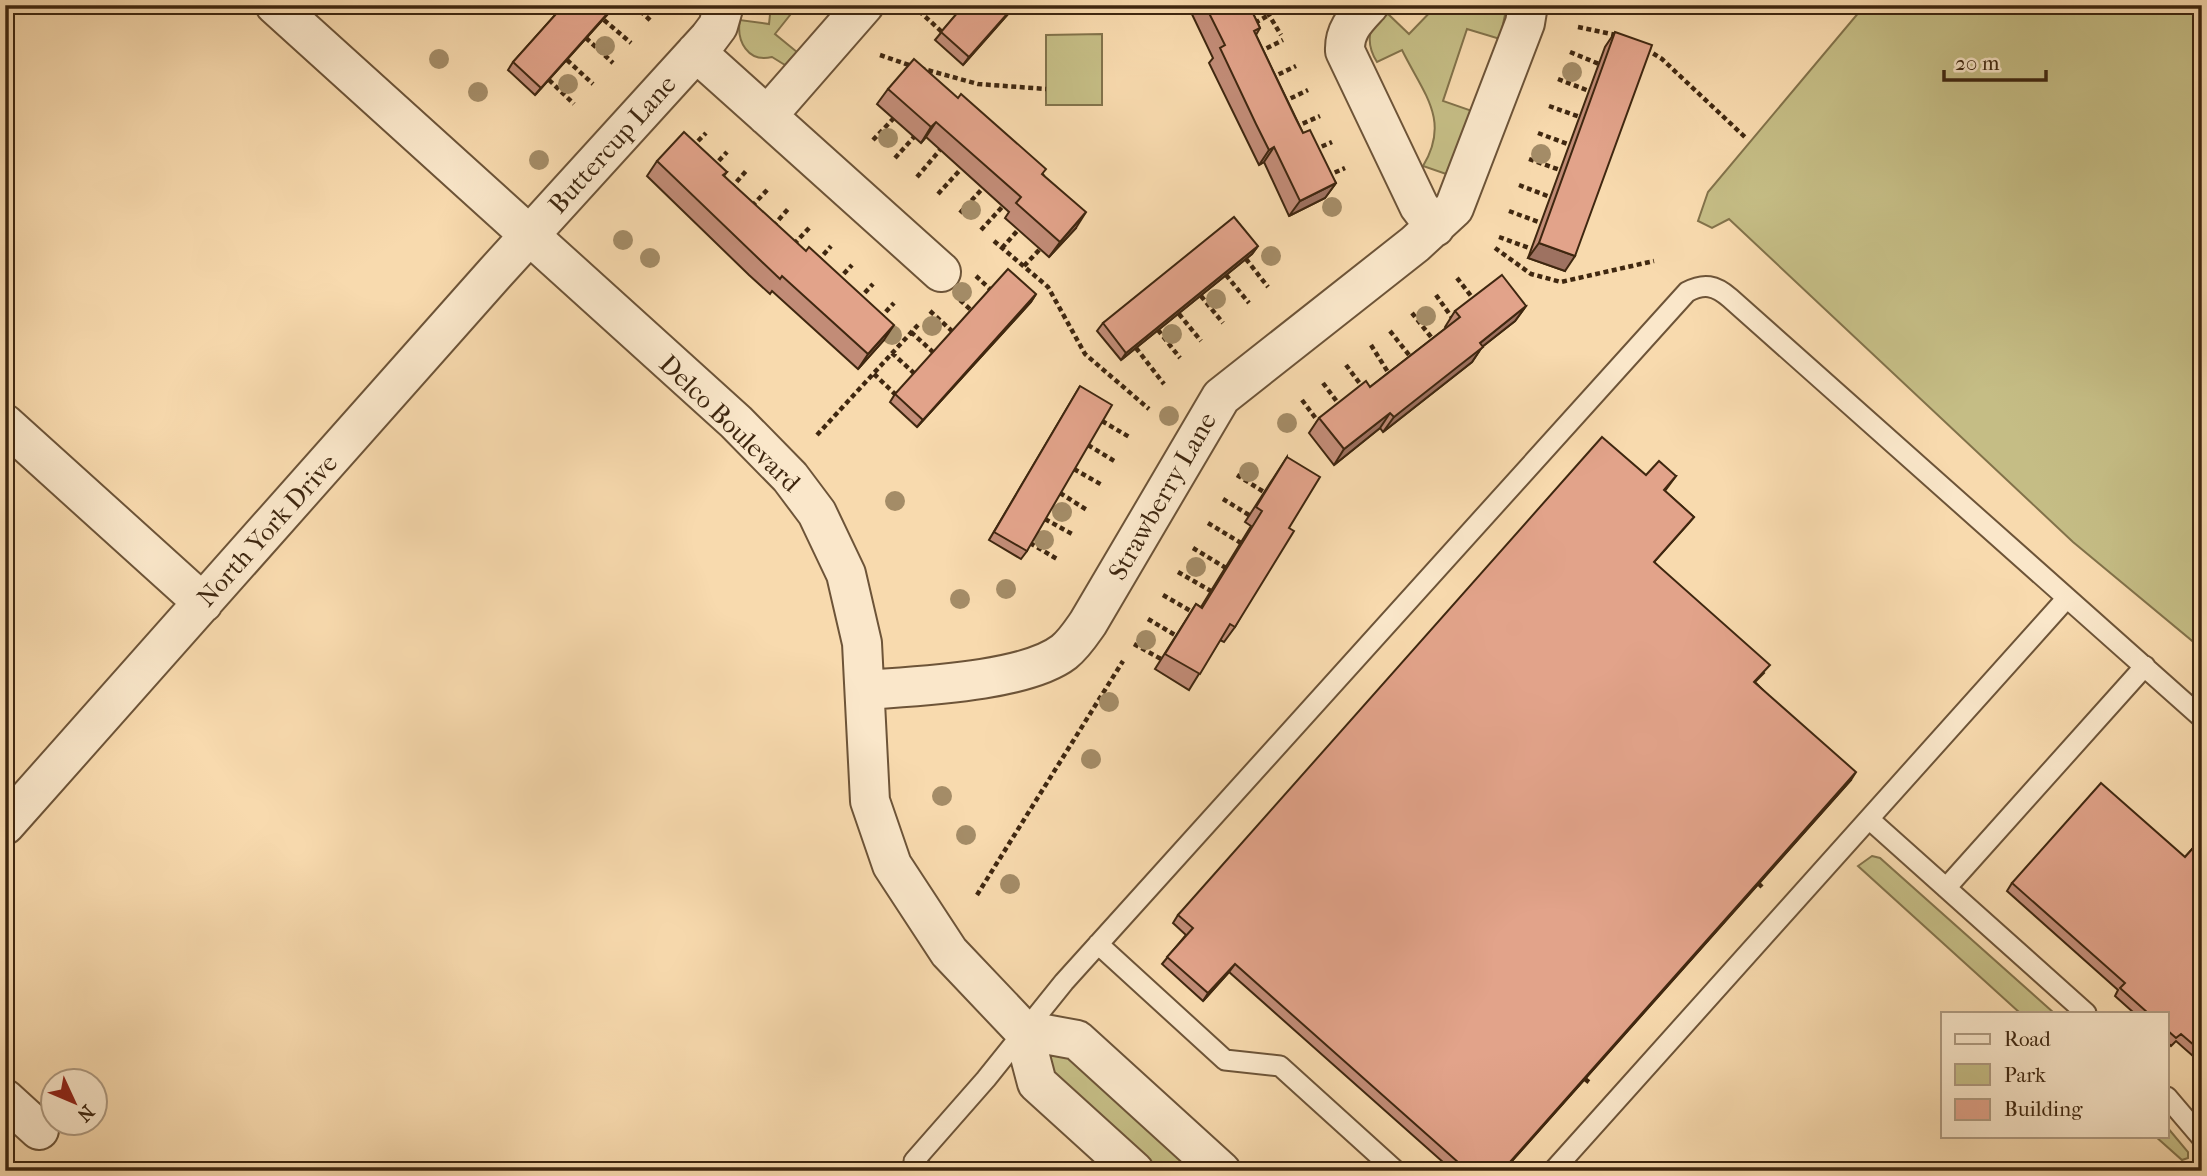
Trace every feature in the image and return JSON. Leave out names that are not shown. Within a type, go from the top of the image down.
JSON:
[{"type":"street","name":"Delco Boulevard","points":[[275,5],[766,451],[817,513],[842,563],[855,606],[866,690],[870,801],[892,865],[949,952],[1023,1030],[1037,1083],[1134,1171]]},
{"type":"street","name":"Buttercup Lane","points":[[529,236],[718,26],[724,5]]},
{"type":"street","points":[[767,116],[864,5]]},
{"type":"street","points":[[1369,5],[1352,24],[1345,42],[1345,51],[1419,206],[1435,227]]},
{"type":"street","name":"Strawberry Lane","points":[[866,690],[980,678],[1032,667],[1064,652],[1088,623],[1221,397],[1435,227],[1460,198],[1525,23],[1528,5]]},
{"type":"street","name":"Buttercup Lane","points":[[696,52],[941,272]]},
{"type":"street","name":"North York Drive","points":[[5,825],[529,236]]},
{"type":"street","points":[[5,424],[203,603]]},
{"type":"street","points":[[1023,1030],[1077,1040],[1222,1171]]},
{"type":"street","points":[[5,1099],[38,1129]]},
{"type":"lane","points":[[924,1171],[914,1161],[1098,944],[1687,292],[1699,285],[1712,286],[1730,298],[2202,718]]},
{"type":"lane","points":[[1553,1171],[2066,599]]},
{"type":"lane","points":[[1946,888],[2145,666]]},
{"type":"lane","points":[[1869,819],[2085,1012]]},
{"type":"lane","points":[[1098,944],[1224,1060],[1280,1066],[1396,1171]]},
{"type":"lane","points":[[2168,1098],[2202,1138]]},
{"type":"path","points":[[634,5],[651,21]]},
{"type":"path","points":[[954,5],[960,11]]},
{"type":"path","points":[[1249,57],[1282,38],[1263,5]]},
{"type":"path","points":[[1277,5],[1293,6]]},
{"type":"path","points":[[919,11],[942,32]]},
{"type":"path","points":[[1252,24],[1269,15]]},
{"type":"path","points":[[604,20],[631,44]]},
{"type":"path","points":[[1578,27],[1622,37]]},
{"type":"path","points":[[586,38],[613,63]]},
{"type":"path","points":[[1640,45],[1662,59],[1747,139]]},
{"type":"path","points":[[1570,52],[1599,64]]},
{"type":"path","points":[[880,55],[978,84],[1046,89]]},
{"type":"path","points":[[568,60],[593,83]]},
{"type":"path","points":[[1261,82],[1296,66]]},
{"type":"path","points":[[1558,79],[1589,91]]},
{"type":"path","points":[[549,80],[574,104]]},
{"type":"path","points":[[1273,108],[1308,90]]},
{"type":"path","points":[[1549,106],[1580,117]]},
{"type":"path","points":[[1284,132],[1320,116]]},
{"type":"path","points":[[873,140],[893,118]]},
{"type":"path","points":[[683,157],[706,132]]},
{"type":"path","points":[[1538,133],[1570,145]]},
{"type":"path","points":[[895,158],[915,137]]},
{"type":"path","points":[[1304,155],[1332,142]]},
{"type":"path","points":[[917,177],[940,150]]},
{"type":"path","points":[[705,176],[727,152]]},
{"type":"path","points":[[1529,159],[1560,170]]},
{"type":"path","points":[[1317,181],[1345,168]]},
{"type":"path","points":[[938,194],[961,169]]},
{"type":"path","points":[[730,189],[747,170]]},
{"type":"path","points":[[1518,186],[1550,197]]},
{"type":"path","points":[[960,213],[983,188]]},
{"type":"path","points":[[751,208],[768,189]]},
{"type":"path","points":[[981,230],[1003,206]]},
{"type":"path","points":[[772,227],[789,208]]},
{"type":"path","points":[[1509,211],[1541,223]]},
{"type":"path","points":[[792,246],[810,227]]},
{"type":"path","points":[[1002,248],[1018,229]]},
{"type":"path","points":[[1499,237],[1532,248]]},
{"type":"path","points":[[993,240],[1024,266],[1055,298],[1078,346],[1102,371],[1149,409]]},
{"type":"path","points":[[816,263],[831,246]]},
{"type":"path","points":[[1495,248],[1531,274],[1562,282],[1654,261]]},
{"type":"path","points":[[1024,266],[1040,249]]},
{"type":"path","points":[[1246,259],[1268,287]]},
{"type":"path","points":[[837,282],[852,265]]},
{"type":"path","points":[[1226,275],[1249,303]]},
{"type":"path","points":[[1457,278],[1476,302]]},
{"type":"path","points":[[858,301],[873,284]]},
{"type":"path","points":[[1436,295],[1453,319]]},
{"type":"path","points":[[1201,296],[1223,323]]},
{"type":"path","points":[[878,320],[894,303]]},
{"type":"path","points":[[930,312],[953,332]]},
{"type":"path","points":[[1179,313],[1201,341]]},
{"type":"path","points":[[1412,313],[1435,343]]},
{"type":"path","points":[[817,435],[918,325]]},
{"type":"path","points":[[1158,330],[1180,358]]},
{"type":"path","points":[[1390,331],[1413,361]]},
{"type":"path","points":[[911,332],[934,353]]},
{"type":"path","points":[[1371,345],[1391,378]]},
{"type":"path","points":[[1136,348],[1164,384]]},
{"type":"path","points":[[892,353],[915,374]]},
{"type":"path","points":[[1346,365],[1369,395]]},
{"type":"path","points":[[874,373],[896,395]]},
{"type":"path","points":[[1323,383],[1341,408]]},
{"type":"path","points":[[1302,400],[1320,425]]},
{"type":"path","points":[[1102,421],[1131,438]]},
{"type":"path","points":[[1088,444],[1116,462]]},
{"type":"path","points":[[1074,469],[1102,485]]},
{"type":"path","points":[[1237,475],[1264,492]]},
{"type":"path","points":[[1060,493],[1087,510]]},
{"type":"path","points":[[1223,499],[1249,515]]},
{"type":"path","points":[[1045,519],[1072,534]]},
{"type":"path","points":[[1208,523],[1241,544]]},
{"type":"path","points":[[1030,543],[1057,559]]},
{"type":"path","points":[[1193,548],[1226,568]]},
{"type":"path","points":[[1178,572],[1211,591]]},
{"type":"path","points":[[1163,595],[1196,615]]},
{"type":"path","points":[[1148,620],[1175,635]]},
{"type":"path","points":[[1134,644],[1161,659]]},
{"type":"path","points":[[977,895],[1123,661]]},
{"type":"green space","points":[[771,5],[798,5],[775,34],[797,52],[785,65],[772,57],[756,57],[750,53],[745,49],[740,35],[740,20],[769,24]]},
{"type":"green space","points":[[1437,5],[1507,5],[1500,39],[1467,29],[1443,101],[1475,112],[1449,175],[1423,166],[1431,150],[1434,120],[1425,93],[1402,50],[1377,62],[1370,41],[1372,28],[1381,17],[1388,14],[1409,34]]},
{"type":"green space","points":[[1865,5],[2202,5],[2202,649],[2073,542],[1729,219],[1712,228],[1698,221],[1708,192]]},
{"type":"green space","points":[[1102,34],[1102,105],[1046,105],[1046,35]]},
{"type":"green space","points":[[1872,856],[1880,858],[2053,1012],[2019,1012],[1858,866]]},
{"type":"green space","points":[[1052,1040],[1196,1171],[1161,1171],[1036,1057]]},
{"type":"green space","points":[[2168,1128],[2188,1152],[2188,1158],[2182,1160],[2157,1138],[2168,1138]]},
{"type":"building","points":[[564,5],[615,5],[541,88],[513,62]]},
{"type":"building","points":[[964,5],[1015,5],[969,57],[941,32]]},
{"type":"building","points":[[1205,5],[1249,5],[1260,28],[1254,31],[1295,117],[1303,133],[1310,130],[1336,183],[1300,201],[1274,147],[1269,150],[1256,124],[1220,48],[1225,45]]},
{"type":"building","points":[[1615,32],[1652,45],[1575,256],[1539,243]]},
{"type":"building","points":[[914,59],[958,98],[961,94],[1046,169],[1042,174],[1086,212],[1060,242],[1016,203],[1021,197],[936,122],[931,127],[888,89]]},
{"type":"building","points":[[684,132],[727,172],[723,175],[806,251],[809,247],[894,325],[868,354],[782,276],[780,279],[657,161]]},
{"type":"building","points":[[1234,217],[1258,246],[1126,353],[1103,323]]},
{"type":"building","points":[[1008,269],[1036,294],[923,420],[895,394]]},
{"type":"building","points":[[1502,275],[1526,306],[1480,343],[1483,347],[1394,417],[1390,413],[1344,449],[1319,418],[1366,381],[1370,387],[1460,317],[1455,311]]},
{"type":"building","points":[[1080,386],[1112,405],[1027,551],[994,532]]},
{"type":"building","points":[[1602,437],[1646,475],[1659,461],[1676,476],[1664,490],[1694,517],[1654,562],[1770,665],[1754,682],[1856,772],[1502,1171],[1468,1171],[1235,964],[1208,993],[1167,957],[1193,928],[1178,915]]},
{"type":"building","points":[[1287,457],[1320,477],[1289,528],[1294,531],[1235,627],[1230,624],[1200,674],[1165,654],[1196,604],[1202,608],[1262,511],[1256,507]]},
{"type":"building","points":[[2101,783],[2185,857],[2202,838],[2202,1052],[2181,1034],[2176,1038],[2168,1031],[2168,1012],[2147,1012],[2120,988],[2125,983],[2012,883]]}]
